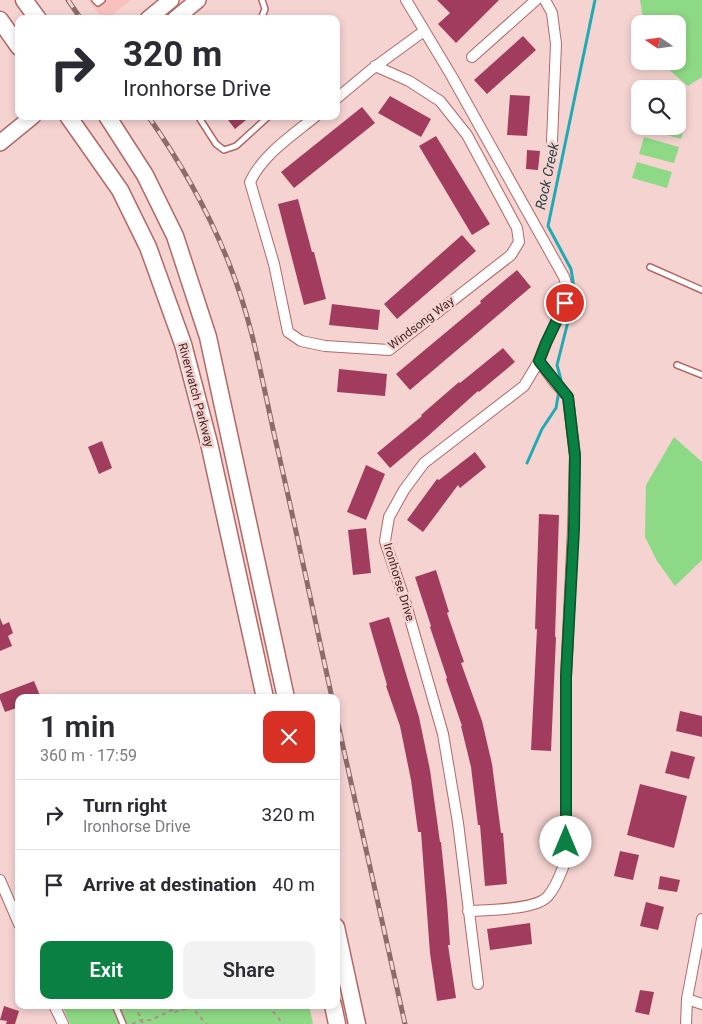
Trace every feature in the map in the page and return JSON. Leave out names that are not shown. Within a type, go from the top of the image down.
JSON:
[{"type":"main road","points":[[24,0],[35,15]]},
{"type":"main road","points":[[0,20],[15,41]]},
{"type":"main road","name":"Riverwatch Parkway","points":[[71,120],[120,190],[148,247],[183,344],[210,443],[264,694]]},
{"type":"main road","name":"Riverwatch Parkway","points":[[109,120],[145,175],[175,236],[208,337],[285,694]]},
{"type":"main road","points":[[340,945],[358,1024]]},
{"type":"main road","points":[[334,1009],[337,1024]]},
{"type":"street","points":[[180,15],[198,0]]},
{"type":"street","points":[[340,96],[375,66],[424,31],[406,0]]},
{"type":"street","points":[[472,57],[536,0]]},
{"type":"street","points":[[545,0],[552,13],[556,44],[552,141]]},
{"type":"street","points":[[153,15],[169,1]]},
{"type":"street","name":"Ironhorse Drive","points":[[424,31],[564,277],[569,293],[539,361],[524,386],[424,463],[404,490],[389,517],[385,542],[405,600],[443,734],[458,823],[478,984]]},
{"type":"street","name":"Windsong Way","points":[[311,120],[269,155],[255,170],[250,182],[274,264],[288,332],[301,341],[325,346],[389,350],[511,255],[519,242],[517,228],[467,135],[440,101],[409,81],[375,66]]},
{"type":"street","points":[[0,143],[28,120]]},
{"type":"street","points":[[468,911],[529,906],[547,897],[559,877],[566,860],[566,677],[574,529],[575,456],[568,397],[539,361]]},
{"type":"street","points":[[0,880],[15,915]]},
{"type":"street","points":[[686,1024],[687,999],[700,941],[702,919]]},
{"type":"street","points":[[687,999],[702,1004]]},
{"type":"street","points":[[56,1009],[63,1024]]},
{"type":"lane","points":[[262,0],[265,9],[263,15]]},
{"type":"lane","points":[[201,120],[216,144],[224,150],[236,146],[265,120]]},
{"type":"lane","points":[[650,267],[702,290]]},
{"type":"lane","points":[[677,364],[701,374],[702,368]]},
{"type":"lane","points":[[117,1009],[123,1024]]},
{"type":"path","points":[[137,1009],[143,1024]]},
{"type":"path","points":[[132,1024],[141,1020],[152,1020],[174,1009]]},
{"type":"path","points":[[194,1009],[206,1024]]},
{"type":"path","points":[[271,1009],[282,1024]]},
{"type":"shaded area","points":[[88,0],[131,0],[112,15],[100,15]]},
{"type":"green space","points":[[640,0],[702,0],[702,77],[688,86],[686,80],[681,80],[669,70],[686,70],[686,15],[642,15]]},
{"type":"green space","points":[[667,135],[682,135],[681,139]]},
{"type":"green space","points":[[644,137],[679,147],[674,163],[639,154]]},
{"type":"green space","points":[[637,162],[672,172],[667,188],[632,178]]},
{"type":"green space","points":[[674,437],[702,462],[702,560],[675,586],[657,561],[645,537],[646,485]]},
{"type":"green space","points":[[64,1009],[310,1009],[313,1024],[70,1024]]},
{"type":"building","points":[[437,0],[499,0],[456,43],[438,24],[450,13]]},
{"type":"building","points":[[523,36],[536,50],[487,94],[474,80]]},
{"type":"building","points":[[510,95],[530,96],[527,136],[507,135]]},
{"type":"building","points":[[390,96],[431,119],[421,137],[378,113]]},
{"type":"building","points":[[362,107],[375,123],[294,188],[281,172]]},
{"type":"building","points":[[228,120],[246,120],[235,129]]},
{"type":"building","points":[[436,136],[490,224],[472,235],[419,146]]},
{"type":"building","points":[[527,150],[540,151],[538,170],[526,169]]},
{"type":"building","points":[[298,199],[326,299],[304,305],[278,204]]},
{"type":"building","points":[[462,235],[476,251],[397,319],[384,304]]},
{"type":"building","points":[[517,270],[531,287],[410,390],[396,374],[481,303],[480,301]]},
{"type":"building","points":[[332,304],[380,310],[378,330],[329,325]]},
{"type":"building","points":[[503,348],[515,362],[478,391],[390,468],[377,453],[459,382]]},
{"type":"building","points":[[339,369],[387,374],[385,396],[337,392]]},
{"type":"building","points":[[102,441],[112,468],[99,474],[88,447]]},
{"type":"building","points":[[475,452],[486,467],[460,488],[458,485],[423,532],[407,520],[437,479],[439,480]]},
{"type":"building","points":[[366,465],[385,474],[366,520],[347,512]]},
{"type":"building","points":[[539,514],[559,515],[551,751],[531,750],[537,629],[535,629]]},
{"type":"building","points":[[366,528],[371,573],[353,575],[348,530]]},
{"type":"building","points":[[436,570],[449,612],[447,613],[464,662],[461,663],[482,721],[492,764],[501,833],[503,833],[507,884],[485,886],[480,825],[478,825],[471,767],[462,726],[415,577]]},
{"type":"building","points":[[389,617],[419,717],[430,770],[441,842],[450,945],[448,945],[456,998],[437,1001],[430,953],[421,832],[418,832],[411,780],[400,726],[386,686],[369,623]]},
{"type":"building","points":[[0,618],[3,625],[9,622],[13,633],[8,636],[12,646],[0,651]]},
{"type":"building","points":[[34,681],[39,694],[15,694],[15,708],[5,712],[0,694]]},
{"type":"building","points":[[680,711],[702,716],[702,737],[676,731]]},
{"type":"building","points":[[671,751],[695,757],[689,779],[665,773]]},
{"type":"building","points":[[640,784],[687,796],[674,848],[627,835]]},
{"type":"building","points":[[620,851],[639,855],[633,880],[614,876]]},
{"type":"building","points":[[660,876],[680,880],[677,892],[658,889]]},
{"type":"building","points":[[646,902],[664,907],[658,930],[640,926]]},
{"type":"building","points":[[530,923],[532,944],[490,950],[487,929]]},
{"type":"building","points":[[640,990],[654,992],[649,1015],[635,1012]]},
{"type":"building","points":[[4,1006],[19,1011],[15,1024],[6,1024],[7,1021],[0,1020]]},
{"type":"waterway","name":"Rock Creek","points":[[560,385],[561,380],[557,365],[575,294],[571,269],[548,226],[595,0]]},
{"type":"waterway","name":"Rock Creek","points":[[527,463],[542,429],[556,408],[559,391]]},
{"type":"railway","points":[[68,0],[78,15]]},
{"type":"railway","points":[[151,120],[204,207],[238,287],[261,373],[331,694]]},
{"type":"railway","points":[[340,733],[405,1024]]},
{"type":"route","points":[[565,303],[539,361],[568,397],[575,456],[574,529],[566,677],[566,842]]}]
